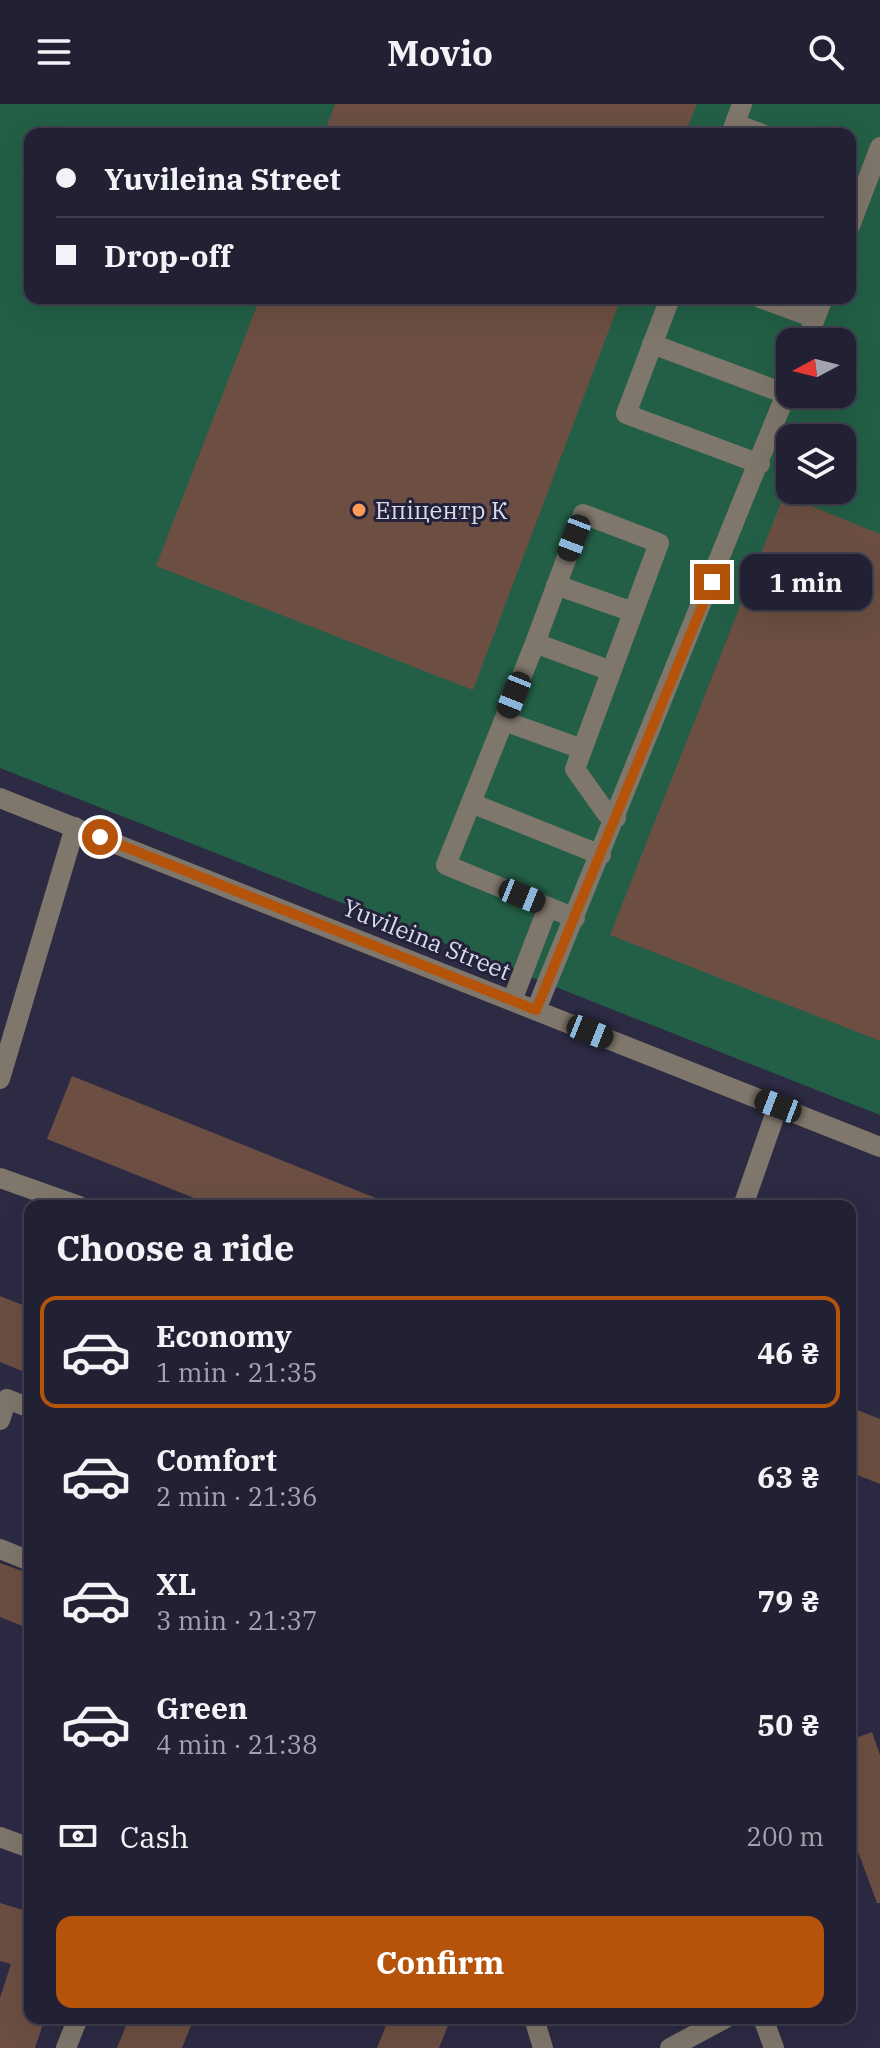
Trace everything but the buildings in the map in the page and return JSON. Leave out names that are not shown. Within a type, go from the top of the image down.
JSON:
[{"type":"street","points":[[733,128],[742,104]]},
{"type":"street","points":[[856,210],[880,147]]},
{"type":"street","points":[[856,167],[870,172]]},
{"type":"street","points":[[668,304],[626,414],[760,464]]},
{"type":"street","points":[[776,304],[815,318]]},
{"type":"street","points":[[811,328],[821,304]]},
{"type":"street","points":[[652,344],[776,385]]},
{"type":"street","points":[[536,1010],[781,408]]},
{"type":"street","points":[[575,918],[446,865],[583,514],[659,543],[575,769],[607,814],[616,818]]},
{"type":"street","points":[[556,585],[633,612]]},
{"type":"street","points":[[535,643],[611,671]]},
{"type":"street","points":[[504,721],[582,749]]},
{"type":"street","name":"Yuvileina Street","points":[[0,798],[880,1147]]},
{"type":"street","points":[[471,803],[601,855]]},
{"type":"street","points":[[0,1079],[75,827]]},
{"type":"street","points":[[512,1001],[548,907]]},
{"type":"street","points":[[745,1200],[778,1106]]},
{"type":"street","points":[[0,1178],[62,1200]]},
{"type":"street","points":[[0,1420],[4,1398],[24,1406]]},
{"type":"street","points":[[0,1549],[24,1559]]},
{"type":"street","points":[[0,1837],[24,1846]]},
{"type":"street","points":[[66,2048],[76,2024]]},
{"type":"street","points":[[536,2024],[543,2048]]},
{"type":"street","points":[[670,2048],[715,2024]]},
{"type":"street","points":[[765,2024],[774,2048]]},
{"type":"green space","points":[[0,104],[880,104],[880,1115],[0,768]]},
{"type":"place","name":"Епіцентр К","points":[[359,510]]},
{"type":"route","points":[[100,837],[536,1010],[712,582]]}]
